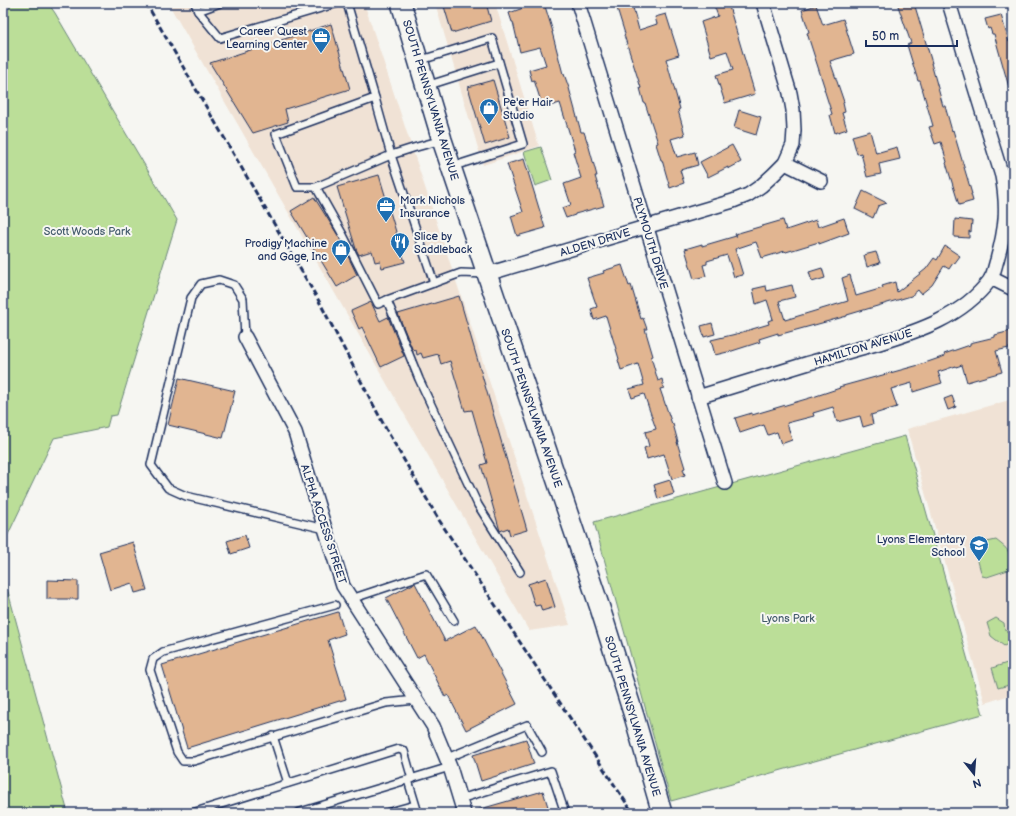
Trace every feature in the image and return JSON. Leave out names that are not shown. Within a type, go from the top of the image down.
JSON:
[{"type":"main road","name":"SOUTH PENNSYLVANIA AVENUE","points":[[401,3],[442,140],[486,274],[600,608],[634,716],[662,813]]},
{"type":"street","name":"PLYMOUTH DRIVE","points":[[578,3],[725,484]]},
{"type":"street","name":"ALDEN DRIVE","points":[[486,274],[733,201],[748,195],[761,186],[785,163],[793,145],[793,110],[790,92],[763,3]]},
{"type":"street","points":[[949,3],[1002,176],[1006,194],[1004,233],[991,278],[1013,289]]},
{"type":"street","points":[[785,163],[821,181]]},
{"type":"street","name":"HAMILTON AVENUE","points":[[698,397],[903,336],[934,323],[956,311],[975,296],[991,278]]},
{"type":"street","name":"ALPHA ACCESS STREET","points":[[245,337],[295,432],[343,586],[434,726],[464,813]]},
{"type":"lane","points":[[195,3],[198,10],[220,38],[338,3]]},
{"type":"lane","points":[[198,10],[220,3]]},
{"type":"lane","points":[[347,3],[391,155],[434,283]]},
{"type":"lane","points":[[418,61],[492,38],[523,144],[452,167]]},
{"type":"lane","points":[[426,86],[499,63]]},
{"type":"lane","points":[[375,98],[276,134],[297,187],[316,187],[391,155],[442,140]]},
{"type":"lane","points":[[316,187],[378,304],[461,273],[486,274]]},
{"type":"lane","points":[[245,337],[243,299],[234,285],[218,280],[201,284],[191,298],[151,465],[168,488],[186,496],[325,529]]},
{"type":"lane","points":[[387,300],[419,379],[478,505],[520,572]]},
{"type":"lane","points":[[351,598],[426,574],[454,621]]},
{"type":"lane","points":[[335,605],[163,652],[152,659],[150,670],[177,752],[183,761],[194,761],[386,703],[416,700]]},
{"type":"lane","points":[[297,813],[313,811],[410,779],[448,763],[527,725],[542,752]]},
{"type":"lane","points":[[273,736],[288,783]]},
{"type":"lane","points":[[192,813],[399,749],[404,751],[418,813]]},
{"type":"lane","points":[[460,799],[551,771],[564,813]]},
{"type":"lane","points":[[386,813],[415,805]]},
{"type":"shaded area","points":[[168,3],[364,3],[570,625],[529,631]]},
{"type":"shaded area","points":[[435,3],[495,3],[539,146],[483,165]]},
{"type":"shaded area","name":"Lyons Elementary School","points":[[1013,399],[1013,694],[985,703],[907,429]]},
{"type":"green space","name":"Scott Woods Park","points":[[3,3],[48,3],[177,220],[117,415],[110,416],[107,427],[54,438],[3,545]]},
{"type":"green space","points":[[541,147],[552,180],[535,186],[524,152]]},
{"type":"green space","name":"Lyons Park","points":[[905,436],[983,714],[671,801],[594,522]]},
{"type":"green space","points":[[996,540],[1009,552],[1010,559],[1008,570],[987,577],[982,576],[975,550],[978,544]]},
{"type":"green space","points":[[3,573],[68,813],[3,813]]},
{"type":"green space","points":[[996,618],[1004,623],[1005,630],[1009,633],[1011,639],[1008,644],[1004,646],[991,636],[987,623]]},
{"type":"green space","points":[[1013,661],[1013,684],[998,688],[992,668]]},
{"type":"building","points":[[443,3],[486,3],[491,21],[452,33]]},
{"type":"building","points":[[528,3],[544,3],[563,74],[569,88],[581,132],[584,132],[589,147],[597,176],[595,176],[604,206],[566,218],[562,208],[571,205],[564,184],[581,178],[573,152],[575,151],[560,103],[543,108],[534,80],[532,81],[529,70],[546,65],[540,47],[520,52],[513,22],[509,13],[529,6]]},
{"type":"building","points":[[713,3],[728,3],[755,94],[725,103],[716,75],[733,70],[727,51],[711,56],[701,22],[718,16]]},
{"type":"building","points":[[897,3],[914,3],[943,106],[945,106],[952,131],[953,130],[973,201],[959,205],[941,142],[935,144],[929,127],[933,126],[920,81],[918,81],[907,45],[911,43]]},
{"type":"building","points":[[632,4],[639,30],[657,24],[655,17],[666,14],[679,55],[666,59],[680,109],[678,110],[685,135],[671,139],[677,157],[695,152],[698,165],[680,170],[684,183],[670,188],[617,8]]},
{"type":"building","points":[[816,5],[823,25],[843,19],[854,54],[830,61],[844,102],[845,112],[842,113],[847,129],[835,133],[830,115],[832,114],[807,33],[809,32],[802,10]]},
{"type":"building","points":[[1001,15],[1009,42],[1013,41],[1013,90],[1010,91],[994,34],[992,34],[990,28],[988,29],[985,19]]},
{"type":"building","points":[[331,24],[350,89],[285,109],[288,122],[253,133],[210,63]]},
{"type":"building","points":[[493,80],[510,137],[485,145],[468,87]]},
{"type":"building","points":[[739,110],[761,117],[756,135],[734,128]]},
{"type":"building","points":[[870,131],[876,153],[897,147],[900,159],[879,164],[881,174],[867,177],[861,153],[857,154],[852,136]]},
{"type":"building","points":[[732,145],[741,162],[708,177],[700,162]]},
{"type":"building","points":[[524,159],[545,228],[517,236],[511,216],[523,212],[507,164]]},
{"type":"building","points":[[379,175],[405,262],[382,268],[380,261],[375,262],[372,251],[359,255],[337,187]]},
{"type":"building","points":[[863,191],[887,203],[878,206],[873,218],[855,209]]},
{"type":"building","points":[[314,197],[339,237],[357,275],[337,287],[291,211]]},
{"type":"building","points":[[844,218],[849,233],[819,244],[819,242],[762,258],[756,242],[735,249],[743,275],[734,277],[727,255],[707,261],[707,264],[703,265],[706,276],[694,279],[685,249],[702,244],[702,246],[736,236],[735,234],[783,220],[786,230],[816,220],[818,227]]},
{"type":"building","points":[[955,219],[972,221],[971,232],[969,231],[969,238],[954,237]]},
{"type":"building","points":[[945,246],[960,256],[949,269],[944,266],[932,285],[921,294],[918,290],[911,296],[847,316],[778,335],[778,333],[759,339],[760,342],[715,355],[711,340],[769,324],[768,321],[773,319],[767,300],[756,304],[753,289],[766,286],[767,291],[792,285],[795,297],[779,301],[785,320],[848,301],[842,278],[850,275],[856,296],[883,288],[882,286],[895,282],[897,292],[926,269],[934,258],[937,260]]},
{"type":"building","points":[[876,252],[880,263],[867,267],[864,255]]},
{"type":"building","points":[[622,265],[629,286],[631,285],[641,319],[643,318],[647,329],[645,329],[653,356],[651,357],[658,381],[662,379],[664,388],[660,389],[673,424],[685,468],[683,469],[685,475],[672,479],[664,454],[647,459],[644,448],[649,446],[645,432],[656,429],[644,394],[632,398],[629,389],[644,385],[638,364],[621,370],[606,316],[594,320],[591,309],[597,307],[587,278],[604,273],[603,271]]},
{"type":"building","points":[[822,268],[825,278],[812,282],[809,272]]},
{"type":"building","points":[[459,296],[527,530],[510,535],[508,528],[500,531],[481,465],[487,463],[472,410],[465,411],[450,361],[441,364],[438,354],[423,358],[421,353],[417,355],[416,350],[413,351],[398,314]]},
{"type":"building","points":[[371,302],[380,321],[388,317],[404,356],[381,367],[362,327],[359,329],[351,311]]},
{"type":"building","points":[[712,323],[715,334],[704,337],[701,326]]},
{"type":"building","points":[[1011,331],[1013,337],[1013,347],[996,351],[1002,372],[967,382],[962,365],[938,372],[942,383],[913,392],[912,383],[891,389],[897,407],[871,415],[873,424],[863,427],[860,416],[837,422],[833,407],[813,413],[814,416],[787,423],[792,440],[781,444],[777,432],[768,435],[764,425],[740,433],[735,418],[752,413],[752,415],[813,397],[840,388],[839,387],[919,365],[945,356],[944,354],[970,345],[970,343],[995,337],[995,335]]},
{"type":"building","points":[[179,378],[235,391],[223,438],[168,425]]},
{"type":"building","points":[[952,396],[956,407],[948,410],[944,399]]},
{"type":"building","points":[[670,480],[674,494],[658,499],[654,485]]},
{"type":"building","points":[[245,535],[249,548],[231,554],[227,541]]},
{"type":"building","points":[[133,542],[147,590],[135,593],[132,583],[110,590],[99,552]]},
{"type":"building","points":[[546,578],[555,607],[542,611],[540,605],[535,606],[528,584]]},
{"type":"building","points":[[47,580],[78,581],[78,599],[47,599]]},
{"type":"building","points":[[415,583],[445,641],[476,625],[517,704],[466,730],[448,695],[445,697],[424,654],[417,658],[386,598]]},
{"type":"building","points":[[338,612],[345,634],[328,640],[346,699],[187,748],[162,665]]},
{"type":"building","points":[[526,739],[534,764],[481,781],[473,755]]},
{"type":"building","points":[[543,791],[550,813],[477,813],[477,810]]},
{"type":"railway","points":[[146,3],[320,303],[386,429],[439,520],[633,813]]},
{"type":"place","name":"Career Quest Learning Center","points":[[321,54]]},
{"type":"place","name":"Pe'er Hair Studio","points":[[489,125]]},
{"type":"place","name":"Mark Nichols Insurance","points":[[386,223]]},
{"type":"place","name":"Slice by Saddleback","points":[[400,259]]},
{"type":"place","name":"Prodigy Machine and Gage, Inc","points":[[341,266]]},
{"type":"place","name":"Lyons Elementary School","points":[[979,562]]}]
